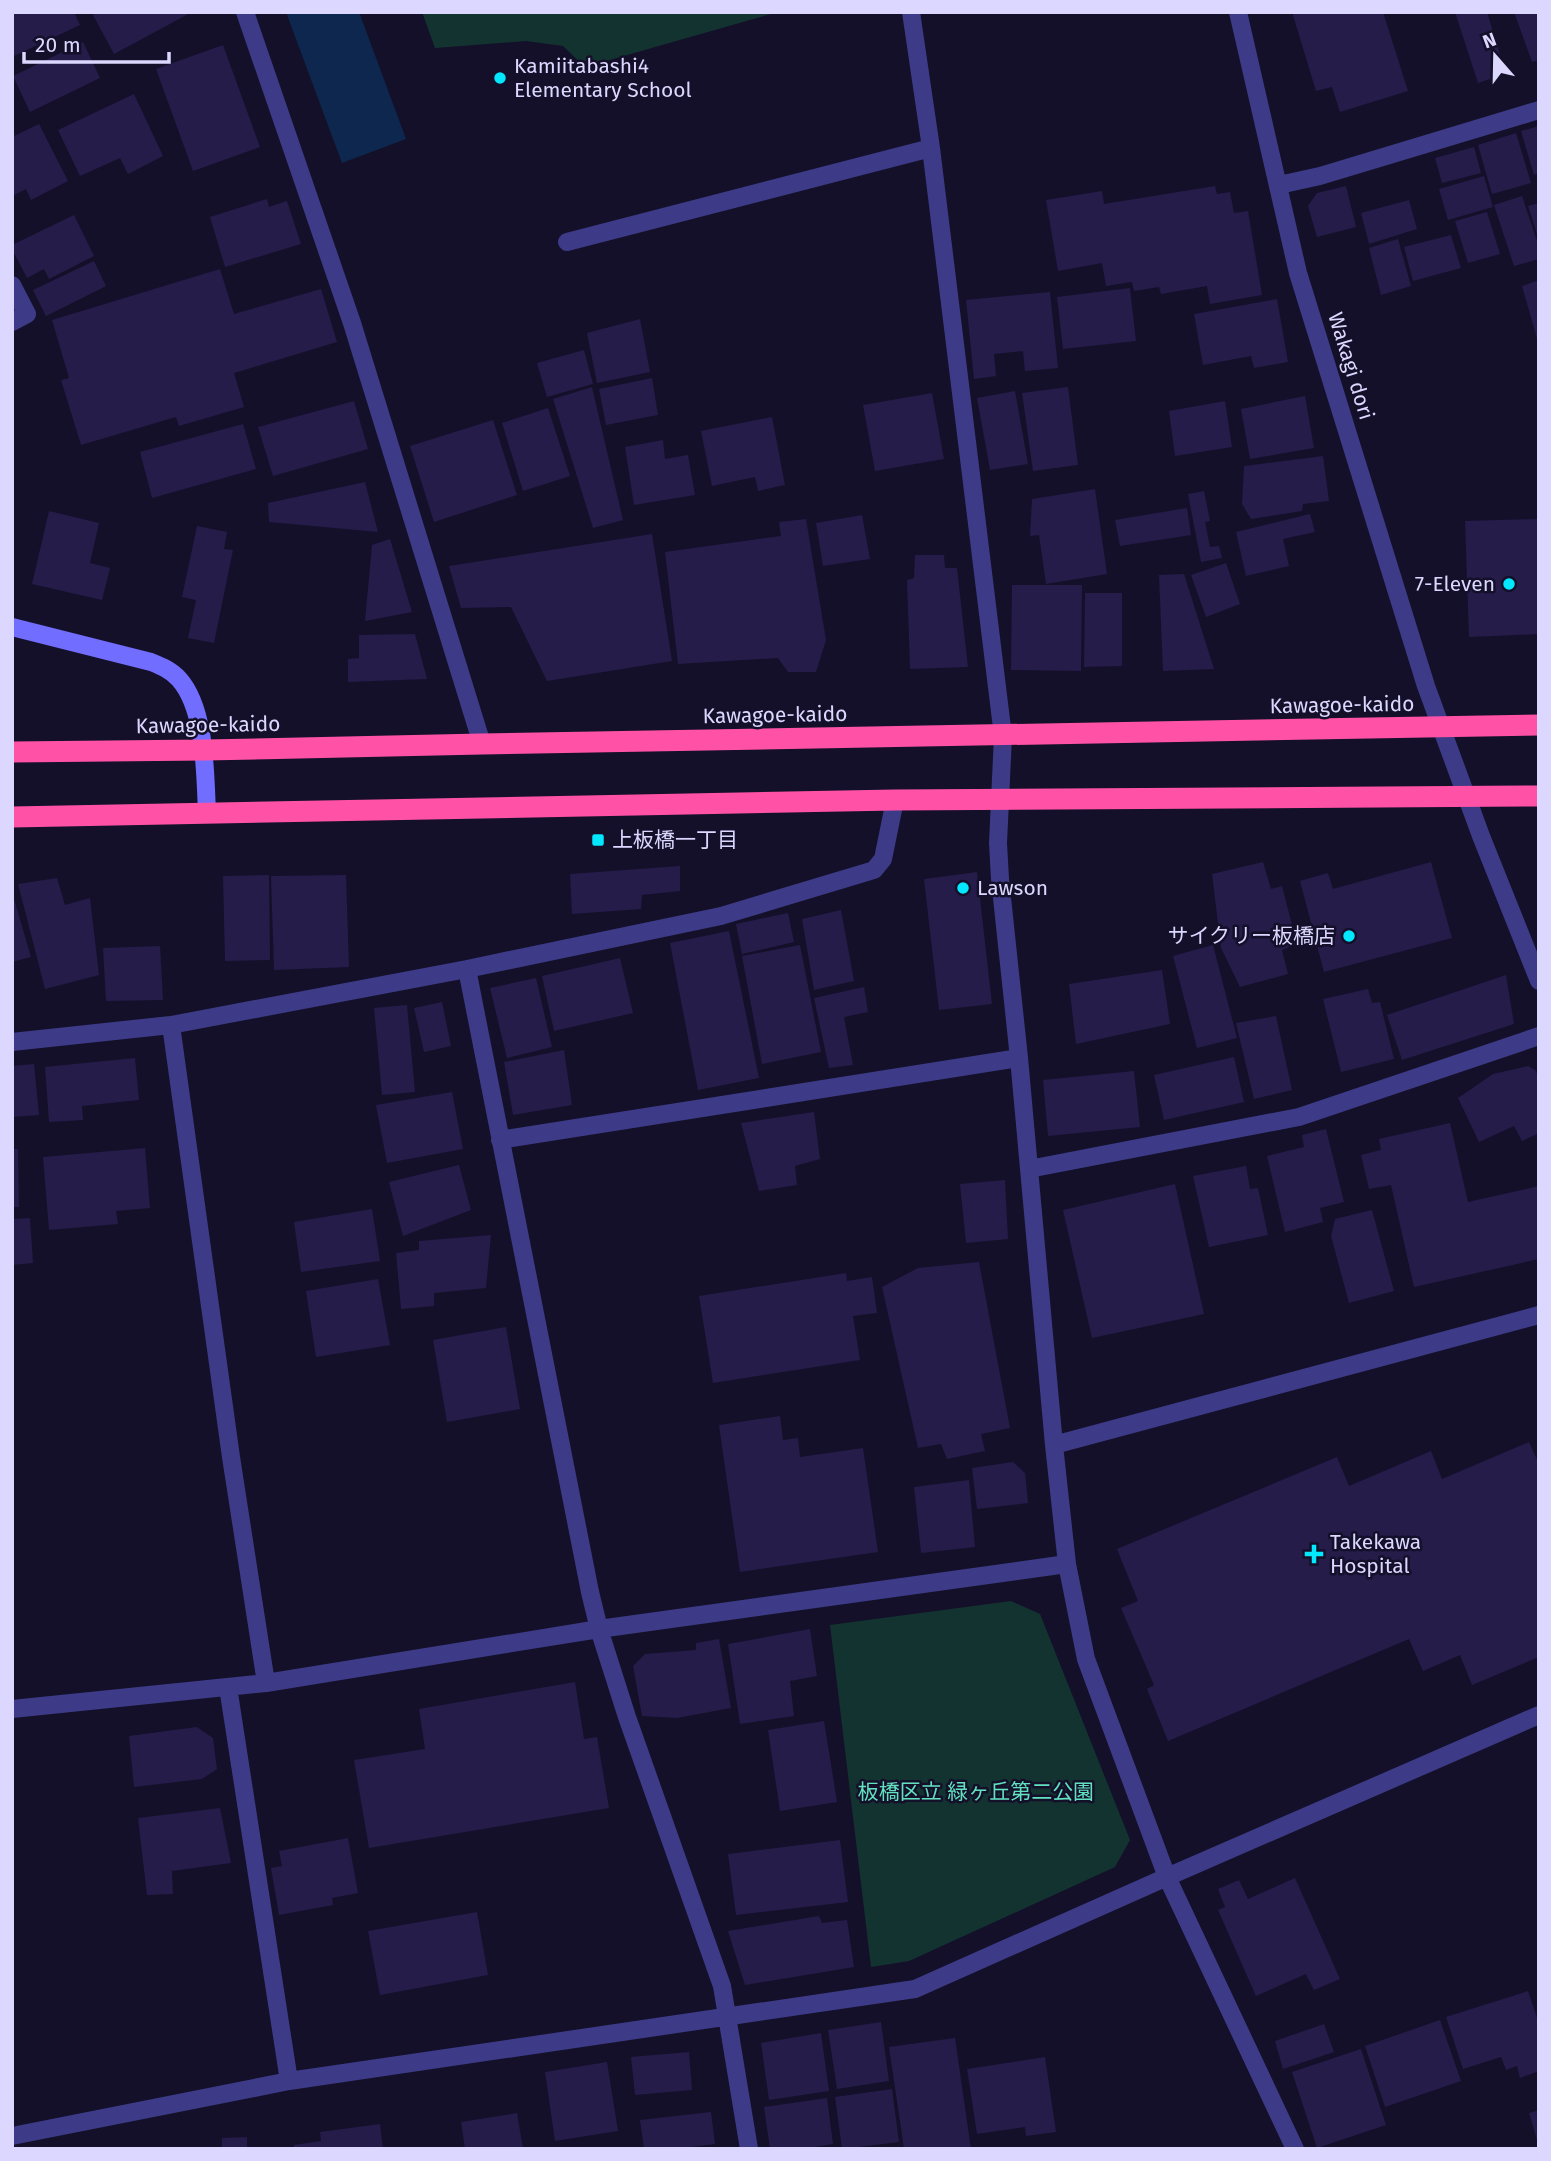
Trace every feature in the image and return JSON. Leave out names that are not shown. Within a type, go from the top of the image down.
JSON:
[{"type":"highway","name":"Kawagoe-kaido","points":[[12,752],[1539,725]]},
{"type":"highway","points":[[12,817],[894,800],[1539,796]]},
{"type":"street","points":[[245,12],[352,323],[482,744]]},
{"type":"street","points":[[911,12],[1003,736],[998,843],[1000,879],[1067,1564],[1086,1659],[1167,1877],[1295,2149]]},
{"type":"street","name":"Wakagi dori","points":[[1238,12],[1298,273],[1441,728],[1539,981]]},
{"type":"street","points":[[1279,185],[1320,176],[1539,110]]},
{"type":"street","points":[[567,242],[930,148]]},
{"type":"street","points":[[12,285],[27,314],[12,322]]},
{"type":"street","points":[[12,626],[151,662],[166,668],[180,680],[193,704],[205,750],[207,812]]},
{"type":"street","points":[[12,1042],[171,1025],[467,969],[721,916],[874,870],[883,859],[894,800]]},
{"type":"street","points":[[467,969],[599,1629],[627,1717],[722,1986],[749,2149]]},
{"type":"street","points":[[171,1025],[231,1457],[266,1683]]},
{"type":"street","points":[[1029,1169],[1298,1117],[1539,1036]]},
{"type":"street","points":[[500,1140],[1019,1058]]},
{"type":"street","points":[[1054,1446],[1539,1315]]},
{"type":"street","points":[[12,1709],[266,1683],[599,1629],[1067,1564]]},
{"type":"street","points":[[228,1687],[289,2081]]},
{"type":"street","points":[[12,2136],[289,2081],[915,1989],[1539,1715]]},
{"type":"street","points":[[12,2142],[13,2149]]},
{"type":"green space","points":[[422,12],[778,12],[585,67],[563,46],[526,41],[435,48]]},
{"type":"green space","name":"板橋区立 緑ヶ丘第二公園","points":[[1011,1601],[1040,1614],[1130,1840],[1115,1867],[909,1961],[871,1967],[830,1625]]},
{"type":"water","points":[[286,12],[359,12],[406,139],[342,163]]},
{"type":"building","points":[[12,12],[74,12],[80,25],[12,57]]},
{"type":"building","points":[[98,12],[192,12],[114,54],[93,15]]},
{"type":"building","points":[[1292,12],[1383,12],[1408,91],[1340,112],[1332,87],[1316,91]]},
{"type":"building","points":[[1455,12],[1487,12],[1506,74],[1478,83]]},
{"type":"building","points":[[1514,12],[1539,12],[1539,60],[1532,62]]},
{"type":"building","points":[[83,42],[100,78],[30,112],[13,76]]},
{"type":"building","points":[[223,45],[260,147],[193,171],[156,69]]},
{"type":"building","points":[[134,94],[163,156],[128,174],[120,158],[80,176],[58,130]]},
{"type":"building","points":[[39,124],[68,181],[31,200],[26,189],[12,196],[12,137]]},
{"type":"building","points":[[1539,126],[1539,173],[1534,175],[1521,131]]},
{"type":"building","points":[[1516,133],[1531,183],[1492,194],[1478,145]]},
{"type":"building","points":[[1474,147],[1481,173],[1442,183],[1435,158]]},
{"type":"building","points":[[1484,176],[1493,207],[1448,220],[1439,189]]},
{"type":"building","points":[[1215,186],[1217,194],[1230,192],[1234,213],[1248,211],[1262,295],[1210,304],[1207,286],[1161,294],[1159,287],[1134,291],[1132,282],[1106,286],[1102,263],[1058,271],[1046,200],[1102,191],[1104,204]]},
{"type":"building","points":[[1346,186],[1356,227],[1317,237],[1308,206],[1317,193]]},
{"type":"building","points":[[1522,196],[1539,247],[1539,259],[1514,266],[1494,205]]},
{"type":"building","points":[[267,199],[269,207],[287,201],[301,244],[225,267],[210,217]]},
{"type":"building","points":[[1409,200],[1417,229],[1369,244],[1361,213]]},
{"type":"building","points":[[1539,203],[1539,237],[1538,237],[1528,206]]},
{"type":"building","points":[[1487,212],[1500,254],[1468,263],[1455,221]]},
{"type":"building","points":[[74,215],[94,256],[49,279],[44,269],[27,278],[12,245]]},
{"type":"building","points":[[1451,235],[1461,268],[1413,281],[1404,247]]},
{"type":"building","points":[[1398,239],[1411,286],[1381,295],[1369,248]]},
{"type":"building","points":[[94,261],[106,286],[46,316],[33,290]]},
{"type":"building","points":[[220,269],[234,314],[321,289],[337,342],[234,373],[244,407],[179,426],[176,417],[81,445],[61,380],[69,378],[52,320]]},
{"type":"building","points":[[1539,280],[1539,342],[1538,342],[1522,286]]},
{"type":"building","points":[[1130,288],[1136,341],[1063,349],[1057,297]]},
{"type":"building","points":[[1050,292],[1058,368],[1025,371],[1023,351],[994,354],[996,376],[974,379],[966,300]]},
{"type":"building","points":[[1277,299],[1288,362],[1254,368],[1251,356],[1203,365],[1194,314]]},
{"type":"building","points":[[640,319],[650,372],[597,383],[587,333]]},
{"type":"building","points":[[584,350],[593,384],[547,397],[537,363]]},
{"type":"building","points":[[652,378],[658,415],[606,425],[599,389]]},
{"type":"building","points":[[592,387],[623,520],[593,528],[553,399]]},
{"type":"building","points":[[1068,387],[1078,465],[1033,471],[1022,393]]},
{"type":"building","points":[[1015,391],[1028,464],[990,470],[977,398]]},
{"type":"building","points":[[932,393],[944,459],[875,471],[863,405]]},
{"type":"building","points":[[1305,396],[1314,448],[1250,459],[1241,409]]},
{"type":"building","points":[[354,401],[368,449],[273,476],[258,427]]},
{"type":"building","points":[[1225,401],[1232,447],[1175,456],[1169,411]]},
{"type":"building","points":[[548,408],[570,476],[523,491],[502,423]]},
{"type":"building","points":[[772,417],[785,485],[758,491],[755,477],[712,486],[701,431]]},
{"type":"building","points":[[493,420],[517,495],[434,522],[410,446]]},
{"type":"building","points":[[243,424],[256,469],[152,498],[140,452]]},
{"type":"building","points":[[663,440],[665,459],[688,455],[695,495],[634,505],[625,447]]},
{"type":"building","points":[[1323,456],[1329,501],[1303,504],[1302,511],[1251,519],[1242,504],[1244,466]]},
{"type":"building","points":[[365,482],[378,532],[269,522],[268,503]]},
{"type":"building","points":[[1095,489],[1107,574],[1046,584],[1039,535],[1030,536],[1032,499]]},
{"type":"building","points":[[1204,491],[1210,521],[1205,522],[1210,547],[1219,546],[1222,558],[1201,562],[1188,494]]},
{"type":"building","points":[[1187,508],[1191,535],[1120,546],[1115,520]]},
{"type":"building","points":[[49,511],[99,523],[90,563],[110,568],[102,600],[32,584]]},
{"type":"building","points":[[1310,514],[1315,532],[1283,539],[1289,566],[1246,576],[1236,532]]},
{"type":"building","points":[[862,515],[870,559],[823,566],[816,523]]},
{"type":"building","points":[[806,519],[826,640],[816,672],[788,672],[778,658],[678,664],[665,552],[781,536],[779,522]]},
{"type":"building","points":[[1539,519],[1539,634],[1469,637],[1465,521]]},
{"type":"building","points":[[197,526],[227,532],[224,549],[233,550],[214,643],[188,638],[196,600],[182,597]]},
{"type":"building","points":[[652,534],[672,661],[547,681],[511,607],[461,608],[449,566]]},
{"type":"building","points":[[390,539],[412,612],[365,621],[372,545]]},
{"type":"building","points":[[915,555],[944,555],[945,568],[957,568],[968,667],[910,669],[907,580],[914,578]]},
{"type":"building","points":[[1226,563],[1240,604],[1206,617],[1191,575]]},
{"type":"building","points":[[1184,574],[1214,669],[1163,671],[1159,575]]},
{"type":"building","points":[[1012,585],[1082,585],[1081,671],[1011,670]]},
{"type":"building","points":[[1085,593],[1122,593],[1122,666],[1084,667]]},
{"type":"building","points":[[415,634],[427,679],[348,682],[348,659],[359,658],[359,635]]},
{"type":"building","points":[[1263,862],[1271,889],[1282,886],[1297,944],[1282,950],[1288,974],[1240,987],[1221,948],[1212,874]]},
{"type":"building","points":[[1431,862],[1452,938],[1324,972],[1300,881],[1328,873],[1333,889]]},
{"type":"building","points":[[680,866],[680,891],[642,895],[641,909],[572,914],[570,874]]},
{"type":"building","points":[[977,872],[992,1004],[939,1010],[924,879]]},
{"type":"building","points":[[269,875],[270,960],[225,961],[223,876]]},
{"type":"building","points":[[346,875],[349,967],[274,970],[271,876]]},
{"type":"building","points":[[57,878],[65,905],[90,898],[99,975],[45,989],[18,884]]},
{"type":"building","points":[[12,892],[31,957],[12,962]]},
{"type":"building","points":[[841,910],[854,981],[814,990],[802,919]]},
{"type":"building","points":[[788,913],[794,942],[742,954],[736,924]]},
{"type":"building","points":[[729,931],[759,1078],[698,1090],[670,943]]},
{"type":"building","points":[[800,945],[821,1052],[762,1064],[742,956]]},
{"type":"building","points":[[1213,945],[1237,1038],[1197,1048],[1173,956]]},
{"type":"building","points":[[160,946],[163,1000],[106,1001],[103,948]]},
{"type":"building","points":[[620,958],[633,1013],[554,1031],[542,976]]},
{"type":"building","points":[[1162,970],[1170,1024],[1076,1044],[1069,984]]},
{"type":"building","points":[[1506,975],[1514,1024],[1402,1060],[1387,1015]]},
{"type":"building","points":[[536,978],[552,1047],[507,1058],[490,988]]},
{"type":"building","points":[[864,987],[868,1012],[844,1017],[853,1065],[829,1068],[814,998]]},
{"type":"building","points":[[1368,989],[1372,1003],[1380,1002],[1394,1059],[1341,1072],[1323,999]]},
{"type":"building","points":[[442,1002],[451,1046],[424,1052],[414,1008]]},
{"type":"building","points":[[407,1005],[415,1092],[382,1095],[374,1008]]},
{"type":"building","points":[[1276,1016],[1292,1090],[1254,1099],[1236,1023]]},
{"type":"building","points":[[564,1050],[572,1105],[513,1115],[504,1062]]},
{"type":"building","points":[[1234,1057],[1244,1102],[1164,1120],[1154,1075]]},
{"type":"building","points":[[135,1058],[139,1100],[82,1106],[83,1120],[49,1122],[45,1067]]},
{"type":"building","points":[[34,1064],[39,1115],[12,1117],[12,1066]]},
{"type":"building","points":[[1528,1066],[1535,1070],[1539,1077],[1539,1133],[1522,1141],[1514,1126],[1479,1142],[1458,1098],[1493,1074]]},
{"type":"building","points":[[1134,1071],[1140,1127],[1048,1136],[1043,1080]]},
{"type":"building","points":[[452,1092],[463,1149],[387,1163],[376,1105]]},
{"type":"building","points":[[814,1112],[820,1159],[795,1166],[797,1185],[759,1191],[741,1123]]},
{"type":"building","points":[[1450,1123],[1468,1202],[1539,1186],[1539,1259],[1414,1287],[1391,1185],[1369,1189],[1361,1155],[1381,1150],[1379,1139]]},
{"type":"building","points":[[1326,1129],[1344,1202],[1320,1208],[1323,1222],[1285,1232],[1267,1156],[1304,1147],[1302,1135]]},
{"type":"building","points":[[145,1148],[150,1208],[116,1211],[118,1224],[49,1230],[43,1157]]},
{"type":"building","points":[[12,1149],[18,1149],[19,1207],[12,1207]]},
{"type":"building","points":[[459,1165],[471,1210],[403,1236],[389,1182]]},
{"type":"building","points":[[1246,1166],[1250,1189],[1258,1188],[1268,1235],[1209,1247],[1193,1176]]},
{"type":"building","points":[[1005,1180],[1008,1239],[966,1243],[960,1184]]},
{"type":"building","points":[[1175,1184],[1204,1314],[1092,1338],[1063,1210]]},
{"type":"building","points":[[372,1209],[380,1261],[301,1272],[294,1222]]},
{"type":"building","points":[[1372,1210],[1394,1291],[1349,1303],[1331,1236],[1335,1219]]},
{"type":"building","points":[[30,1218],[33,1263],[12,1265],[12,1219]]},
{"type":"building","points":[[491,1235],[486,1288],[434,1293],[434,1306],[401,1309],[396,1253],[419,1250],[419,1241]]},
{"type":"building","points":[[979,1262],[1010,1428],[981,1434],[985,1451],[947,1459],[941,1444],[918,1448],[882,1287],[918,1268]]},
{"type":"building","points":[[846,1273],[847,1281],[872,1277],[877,1313],[853,1316],[860,1360],[713,1383],[699,1296]]},
{"type":"building","points":[[378,1279],[390,1345],[316,1357],[306,1291]]},
{"type":"building","points":[[506,1327],[520,1409],[447,1422],[433,1340]]},
{"type":"building","points":[[780,1416],[783,1440],[798,1438],[800,1457],[863,1448],[878,1552],[740,1572],[719,1425]]},
{"type":"building","points":[[1529,1442],[1539,1464],[1539,1657],[1472,1685],[1460,1655],[1423,1671],[1409,1639],[1168,1741],[1147,1689],[1154,1685],[1121,1608],[1138,1601],[1117,1549],[1337,1457],[1349,1486],[1431,1451],[1442,1479]]},
{"type":"building","points":[[1013,1462],[1025,1473],[1028,1503],[977,1509],[972,1468]]},
{"type":"building","points":[[969,1480],[975,1547],[921,1553],[914,1487]]},
{"type":"building","points":[[810,1629],[817,1676],[790,1681],[794,1716],[740,1724],[728,1644]]},
{"type":"building","points":[[719,1639],[731,1708],[677,1718],[642,1716],[633,1666],[645,1654],[696,1650],[696,1643]]},
{"type":"building","points":[[575,1682],[584,1739],[597,1737],[609,1808],[369,1848],[354,1760],[425,1749],[419,1709]]},
{"type":"building","points":[[824,1721],[837,1802],[780,1811],[768,1730]]},
{"type":"building","points":[[197,1727],[213,1738],[217,1769],[202,1779],[134,1787],[129,1736]]},
{"type":"building","points":[[220,1808],[231,1863],[172,1871],[173,1894],[147,1895],[138,1818]]},
{"type":"building","points":[[348,1838],[358,1893],[332,1898],[333,1905],[279,1915],[271,1868],[282,1866],[279,1851]]},
{"type":"building","points":[[840,1840],[848,1902],[736,1915],[728,1854]]},
{"type":"building","points":[[1295,1878],[1340,1979],[1314,1990],[1306,1974],[1256,1996],[1218,1910],[1225,1907],[1218,1889],[1239,1880],[1248,1899]]},
{"type":"building","points":[[477,1912],[488,1975],[380,1995],[368,1931]]},
{"type":"building","points":[[819,1916],[822,1923],[847,1920],[854,1967],[745,1985],[728,1931]]},
{"type":"building","points":[[1528,1991],[1539,2024],[1539,2071],[1520,2078],[1517,2066],[1506,2070],[1501,2057],[1463,2069],[1446,2017]]},
{"type":"building","points":[[1440,2020],[1461,2081],[1385,2107],[1365,2046]]},
{"type":"building","points":[[881,2022],[889,2081],[837,2089],[828,2030]]},
{"type":"building","points":[[1324,2024],[1334,2052],[1283,2069],[1275,2041]]},
{"type":"building","points":[[821,2033],[829,2091],[769,2100],[761,2043]]},
{"type":"building","points":[[955,2038],[971,2149],[904,2149],[889,2047]]},
{"type":"building","points":[[1361,2049],[1386,2125],[1317,2148],[1292,2072]]},
{"type":"building","points":[[689,2052],[692,2090],[635,2095],[631,2057]]},
{"type":"building","points":[[1045,2057],[1056,2132],[1026,2136],[1025,2127],[977,2134],[967,2069]]},
{"type":"building","points":[[607,2062],[618,2131],[555,2141],[545,2072]]},
{"type":"building","points":[[892,2089],[899,2142],[842,2149],[835,2097]]},
{"type":"building","points":[[827,2098],[833,2144],[801,2149],[770,2149],[764,2107]]},
{"type":"building","points":[[1539,2110],[1539,2143],[1538,2143],[1529,2113]]},
{"type":"building","points":[[711,2112],[715,2144],[675,2149],[644,2149],[640,2120]]},
{"type":"building","points":[[517,2113],[523,2149],[465,2149],[461,2122]]},
{"type":"building","points":[[380,2124],[383,2149],[294,2149],[294,2145],[321,2141],[320,2132]]},
{"type":"building","points":[[247,2137],[247,2149],[222,2149],[222,2138]]},
{"type":"place","name":"Kamiitabashi4 Elementary School","points":[[500,78]]},
{"type":"place","name":"7-Eleven","points":[[1509,584]]},
{"type":"place","name":"上板橋一丁目","points":[[598,840]]},
{"type":"place","name":"Lawson","points":[[963,888]]},
{"type":"place","name":"サイクリー板橋店","points":[[1349,936]]},
{"type":"place","name":"Takekawa Hospital","points":[[1314,1554]]}]
